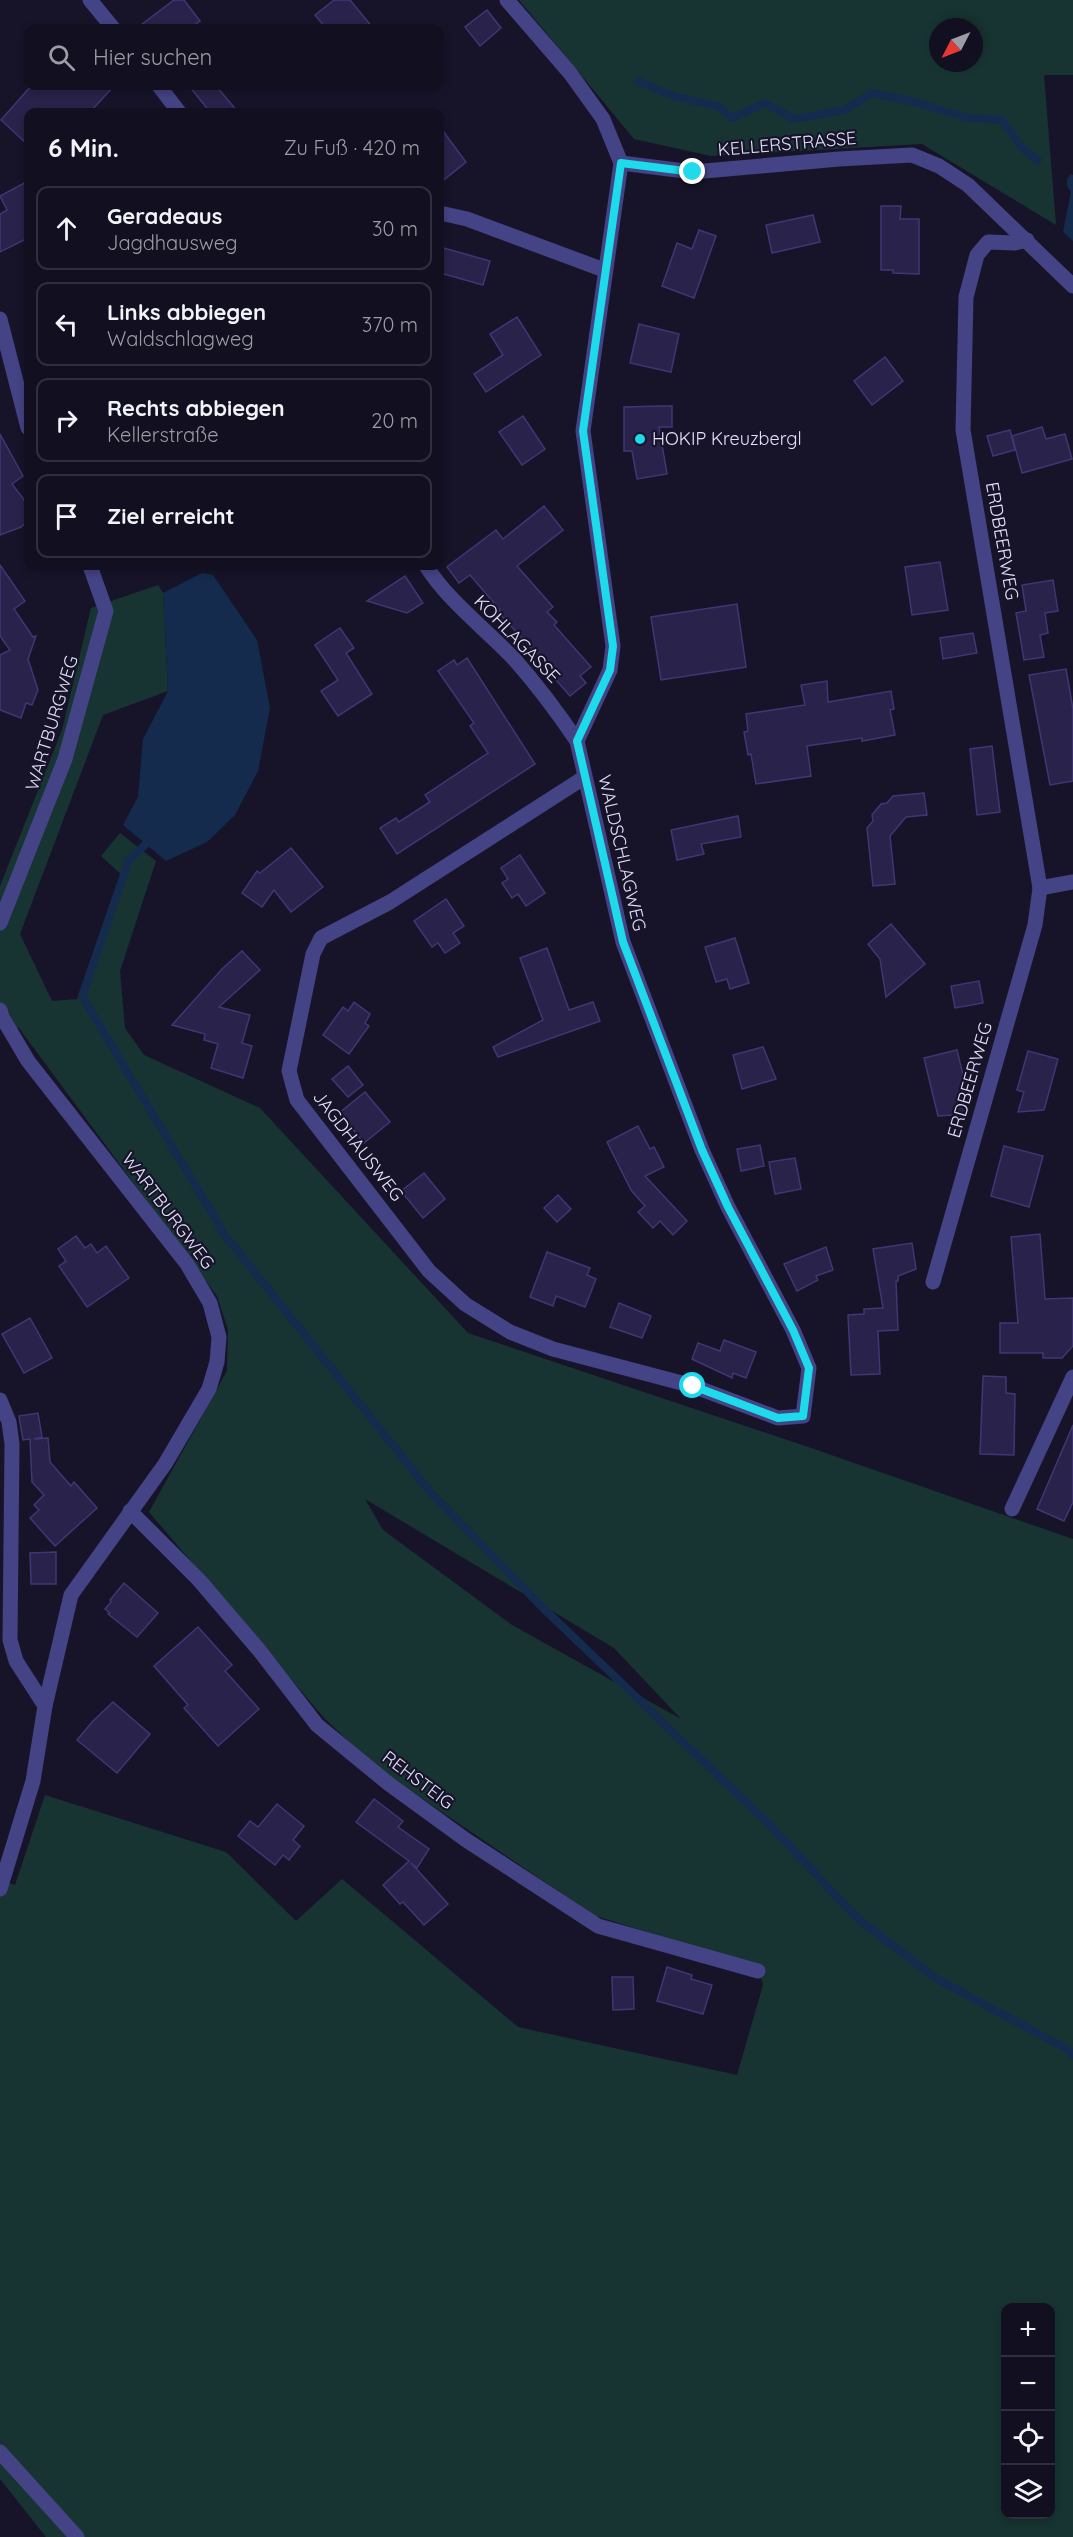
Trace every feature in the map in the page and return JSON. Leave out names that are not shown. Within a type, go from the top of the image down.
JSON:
[{"type":"street","points":[[90,0],[110,24]]},
{"type":"street","points":[[507,0],[570,73],[603,120],[621,163],[604,270],[583,431],[613,646],[610,670],[577,741]]},
{"type":"street","points":[[162,90],[176,108]]},
{"type":"street","name":"KELLERSTRASSE","points":[[621,163],[693,172],[912,155],[939,166],[968,185],[1073,286]]},
{"type":"street","points":[[444,214],[467,219],[604,270]]},
{"type":"street","name":"ERDBEERWEG","points":[[933,1282],[1035,924],[1040,888],[963,430],[966,297],[977,255],[988,242],[1015,243],[1027,240]]},
{"type":"street","points":[[0,319],[24,412]]},
{"type":"street","name":"WARTBURGWEG","points":[[0,923],[65,759],[106,611],[91,570]]},
{"type":"street","name":"KOHLAGASSE","points":[[429,570],[439,586],[514,659],[540,689],[577,741]]},
{"type":"street","name":"WALDSCHLAGWEG","points":[[577,741],[623,942],[647,1011],[702,1150],[728,1207],[793,1330],[809,1368],[803,1416]]},
{"type":"street","name":"JAGDHAUSWEG","points":[[585,777],[390,902],[321,938],[313,954],[289,1071],[297,1100],[429,1271],[474,1310],[510,1332],[554,1349],[693,1386],[778,1418],[803,1416]]},
{"type":"street","points":[[1040,888],[1073,882]]},
{"type":"street","name":"WARTBURGWEG","points":[[0,1010],[28,1061],[187,1264],[210,1303],[219,1336],[217,1362],[209,1389],[165,1464],[71,1595],[45,1706],[33,1780],[0,1889]]},
{"type":"street","points":[[1012,1509],[1073,1377]]},
{"type":"street","points":[[0,1400],[9,1422],[12,1444],[10,1640],[16,1661],[45,1706]]},
{"type":"street","name":"REHSTEIG","points":[[130,1511],[199,1580],[259,1650],[317,1725],[409,1798],[484,1852],[598,1926],[758,1971]]},
{"type":"street","points":[[0,2452],[77,2537]]},
{"type":"green space","points":[[519,0],[1073,0],[1073,75],[1044,75],[1056,225],[922,144],[711,156],[634,139]]},
{"type":"green space","points":[[158,585],[163,593],[168,691],[103,715],[20,934],[52,1001],[77,999],[123,876],[101,856],[120,833],[156,861],[120,971],[125,1028],[144,1055],[260,1108],[468,1333],[1073,1539],[1073,2537],[46,2537],[0,2479],[0,1880],[15,1885],[45,1795],[226,1852],[296,1921],[342,1879],[518,2027],[737,2075],[763,1985],[758,1967],[593,1915],[376,1767],[325,1719],[149,1512],[227,1371],[228,1330],[217,1296],[19,1028],[0,1023],[0,886],[62,730],[91,608]],"holes":[[[365,1499],[614,1648],[681,1719],[512,1625],[383,1530]]]},
{"type":"water","points":[[1071,174],[1073,175],[1073,241],[1063,232],[1071,192],[1067,186],[1067,179]]},
{"type":"water","points":[[202,573],[213,575],[257,640],[270,708],[258,771],[235,815],[207,842],[166,861],[123,825],[138,797],[143,739],[168,691],[163,593]]},
{"type":"building","points":[[174,0],[184,0],[200,21],[196,24],[142,24]]},
{"type":"building","points":[[334,0],[350,0],[370,24],[323,24],[315,15]]},
{"type":"building","points":[[487,10],[501,28],[480,46],[465,27]]},
{"type":"building","points":[[27,90],[110,90],[94,108],[24,108],[24,141],[1,120]]},
{"type":"building","points":[[192,90],[219,90],[235,108],[207,108]]},
{"type":"building","points":[[444,132],[466,162],[444,180]]},
{"type":"building","points":[[24,183],[24,240],[0,252],[0,214],[7,210],[0,196]]},
{"type":"building","points":[[881,206],[901,206],[900,219],[919,219],[919,274],[881,270]]},
{"type":"building","points":[[813,215],[820,242],[772,253],[766,225]]},
{"type":"building","points":[[699,230],[716,236],[694,298],[662,286],[677,243],[692,249]]},
{"type":"building","points":[[444,248],[490,261],[483,285],[444,274]]},
{"type":"building","points":[[517,317],[541,355],[486,392],[474,374],[503,355],[490,334]]},
{"type":"building","points":[[639,324],[679,334],[671,372],[630,363]]},
{"type":"building","points":[[885,357],[903,381],[872,405],[854,381]]},
{"type":"building","name":"HOKIP Kreuzbergl","points":[[672,406],[672,427],[659,427],[667,474],[637,479],[632,451],[624,451],[624,407]]},
{"type":"building","points":[[523,416],[545,449],[522,465],[499,432]]},
{"type":"building","points":[[1042,427],[1046,439],[1065,434],[1072,459],[1022,473],[1012,436]]},
{"type":"building","points":[[1010,430],[1015,450],[993,456],[987,436]]},
{"type":"building","points":[[0,434],[23,476],[12,484],[24,500],[24,524],[0,535]]},
{"type":"building","points":[[544,506],[563,530],[517,566],[553,607],[547,612],[557,622],[554,625],[591,667],[580,676],[586,683],[570,696],[543,665],[545,663],[498,612],[500,610],[470,575],[459,583],[447,567],[496,530],[503,539]]},
{"type":"building","points":[[940,562],[948,610],[912,615],[905,567]]},
{"type":"building","points":[[0,565],[25,601],[14,609],[33,637],[36,636],[28,659],[38,690],[32,705],[26,703],[21,718],[0,710],[0,655],[10,650],[0,636]]},
{"type":"building","points":[[405,576],[423,603],[407,613],[367,601]]},
{"type":"building","points":[[1053,580],[1058,611],[1045,613],[1048,633],[1040,635],[1044,657],[1024,660],[1016,613],[1026,611],[1022,585]]},
{"type":"building","points":[[737,604],[746,667],[661,680],[651,617]]},
{"type":"building","points":[[340,628],[354,648],[346,653],[372,694],[338,716],[321,691],[338,680],[315,645]]},
{"type":"building","points":[[973,633],[977,653],[943,659],[940,638]]},
{"type":"building","points":[[467,658],[535,764],[397,854],[380,828],[396,818],[399,822],[430,802],[425,795],[488,753],[470,726],[474,723],[438,671],[454,660],[457,665]]},
{"type":"building","points":[[1066,669],[1073,709],[1073,781],[1050,785],[1029,675]]},
{"type":"building","points":[[827,681],[828,702],[891,691],[894,709],[890,710],[895,735],[862,741],[862,738],[807,746],[811,776],[756,784],[751,754],[748,755],[744,732],[748,731],[746,714],[805,705],[801,685]]},
{"type":"building","points":[[992,746],[1000,812],[977,815],[970,749]]},
{"type":"building","points":[[924,793],[927,815],[906,817],[890,836],[895,884],[873,886],[867,828],[873,821],[872,815],[881,804],[887,803],[893,796]]},
{"type":"building","points":[[738,816],[741,837],[701,844],[704,854],[677,860],[671,830]]},
{"type":"building","points":[[291,848],[323,887],[291,912],[274,890],[262,907],[242,893],[257,871],[260,873]]},
{"type":"building","points":[[520,855],[545,893],[526,906],[518,894],[512,898],[502,883],[508,879],[501,868]]},
{"type":"building","points":[[446,899],[464,926],[453,933],[460,943],[445,953],[438,943],[432,947],[414,921]]},
{"type":"building","points":[[891,924],[925,964],[886,997],[880,959],[868,944]]},
{"type":"building","points":[[735,938],[749,983],[730,989],[727,979],[716,982],[705,947]]},
{"type":"building","points":[[547,948],[569,1010],[593,1002],[600,1021],[498,1057],[493,1047],[543,1020],[520,958]]},
{"type":"building","points":[[242,951],[260,970],[219,1007],[250,1015],[242,1043],[252,1046],[243,1078],[211,1068],[218,1044],[204,1040],[205,1034],[172,1025],[223,968]]},
{"type":"building","points":[[979,981],[983,1003],[955,1008],[951,986]]},
{"type":"building","points":[[354,1002],[370,1014],[365,1023],[369,1026],[349,1054],[323,1035],[343,1007],[348,1011]]},
{"type":"building","points":[[763,1047],[776,1079],[742,1089],[733,1055]]},
{"type":"building","points":[[957,1050],[967,1091],[963,1097],[968,1114],[938,1116],[924,1058]]},
{"type":"building","points":[[1028,1051],[1058,1059],[1044,1110],[1018,1112],[1024,1092],[1017,1090]]},
{"type":"building","points":[[348,1066],[363,1085],[348,1097],[332,1079]]},
{"type":"building","points":[[365,1092],[390,1122],[364,1143],[339,1113]]},
{"type":"building","points":[[638,1126],[650,1149],[654,1147],[664,1167],[645,1176],[687,1221],[673,1235],[660,1221],[653,1228],[638,1212],[645,1206],[631,1190],[607,1142]]},
{"type":"building","points":[[760,1145],[764,1166],[741,1171],[737,1149]]},
{"type":"building","points":[[1004,1146],[1043,1156],[1029,1207],[991,1196]]},
{"type":"building","points":[[795,1158],[801,1189],[775,1194],[769,1162]]},
{"type":"building","points":[[424,1173],[445,1199],[423,1218],[401,1191]]},
{"type":"building","points":[[558,1195],[571,1209],[557,1222],[544,1208]]},
{"type":"building","points":[[1040,1234],[1045,1299],[1073,1298],[1073,1346],[1062,1358],[1043,1358],[1043,1353],[1000,1353],[1000,1323],[1018,1323],[1011,1237]]},
{"type":"building","points":[[76,1236],[85,1248],[91,1244],[97,1253],[106,1246],[129,1278],[87,1307],[59,1266],[66,1261],[58,1249]]},
{"type":"building","points":[[912,1243],[916,1269],[898,1276],[898,1281],[896,1281],[898,1330],[878,1331],[880,1374],[851,1375],[848,1315],[864,1314],[864,1309],[883,1308],[873,1249]]},
{"type":"building","points":[[826,1247],[833,1270],[816,1276],[818,1280],[797,1291],[784,1264]]},
{"type":"building","points":[[547,1252],[590,1268],[587,1275],[596,1279],[585,1307],[556,1296],[553,1306],[530,1297]]},
{"type":"building","points":[[619,1303],[651,1316],[642,1338],[610,1327]]},
{"type":"building","points":[[30,1318],[52,1358],[24,1373],[2,1334]]},
{"type":"building","points":[[724,1340],[756,1352],[746,1378],[733,1373],[732,1378],[692,1359],[698,1343],[720,1351]]},
{"type":"building","points":[[983,1376],[1006,1377],[1006,1393],[1015,1394],[1014,1455],[980,1454]]},
{"type":"building","points":[[38,1413],[42,1437],[34,1439],[48,1438],[50,1462],[71,1486],[74,1482],[97,1508],[55,1546],[30,1518],[39,1510],[34,1505],[44,1495],[32,1482],[30,1439],[23,1440],[19,1416]]},
{"type":"building","points":[[1073,1425],[1073,1502],[1064,1521],[1037,1509]]},
{"type":"building","points":[[56,1552],[56,1584],[31,1584],[30,1553]]},
{"type":"building","points":[[124,1583],[158,1613],[137,1637],[105,1609]]},
{"type":"building","points":[[198,1627],[232,1665],[225,1671],[259,1709],[218,1746],[184,1708],[188,1705],[154,1666]]},
{"type":"building","points":[[113,1702],[150,1734],[117,1773],[77,1740]]},
{"type":"building","points":[[374,1799],[403,1821],[398,1827],[429,1849],[417,1868],[411,1863],[448,1904],[424,1925],[383,1885],[409,1861],[356,1822]]},
{"type":"building","points":[[277,1804],[304,1826],[293,1840],[300,1846],[289,1860],[283,1855],[275,1865],[238,1836],[250,1821],[258,1827]]},
{"type":"building","points":[[667,1967],[692,1975],[691,1979],[712,1985],[703,2014],[657,2001]]},
{"type":"building","points":[[612,1977],[633,1977],[634,2009],[613,2010]]},
{"type":"waterway","points":[[638,81],[676,97],[718,106],[732,118],[765,103],[794,119],[844,110],[873,93],[919,103],[968,118],[1002,120],[1022,148],[1038,160]]},
{"type":"waterway","points":[[146,844],[129,860],[82,996],[225,1235],[430,1492],[543,1608],[768,1823],[857,1918],[935,1978],[1067,2049],[1073,2055]]},
{"type":"place","name":"HOKIP Kreuzbergl","points":[[640,439]]},
{"type":"route","points":[[693,172],[621,163],[604,270],[583,431],[613,646],[610,670],[577,741],[623,942],[647,1011],[702,1150],[728,1207],[793,1330],[809,1368],[803,1416],[778,1418],[693,1386]]}]
